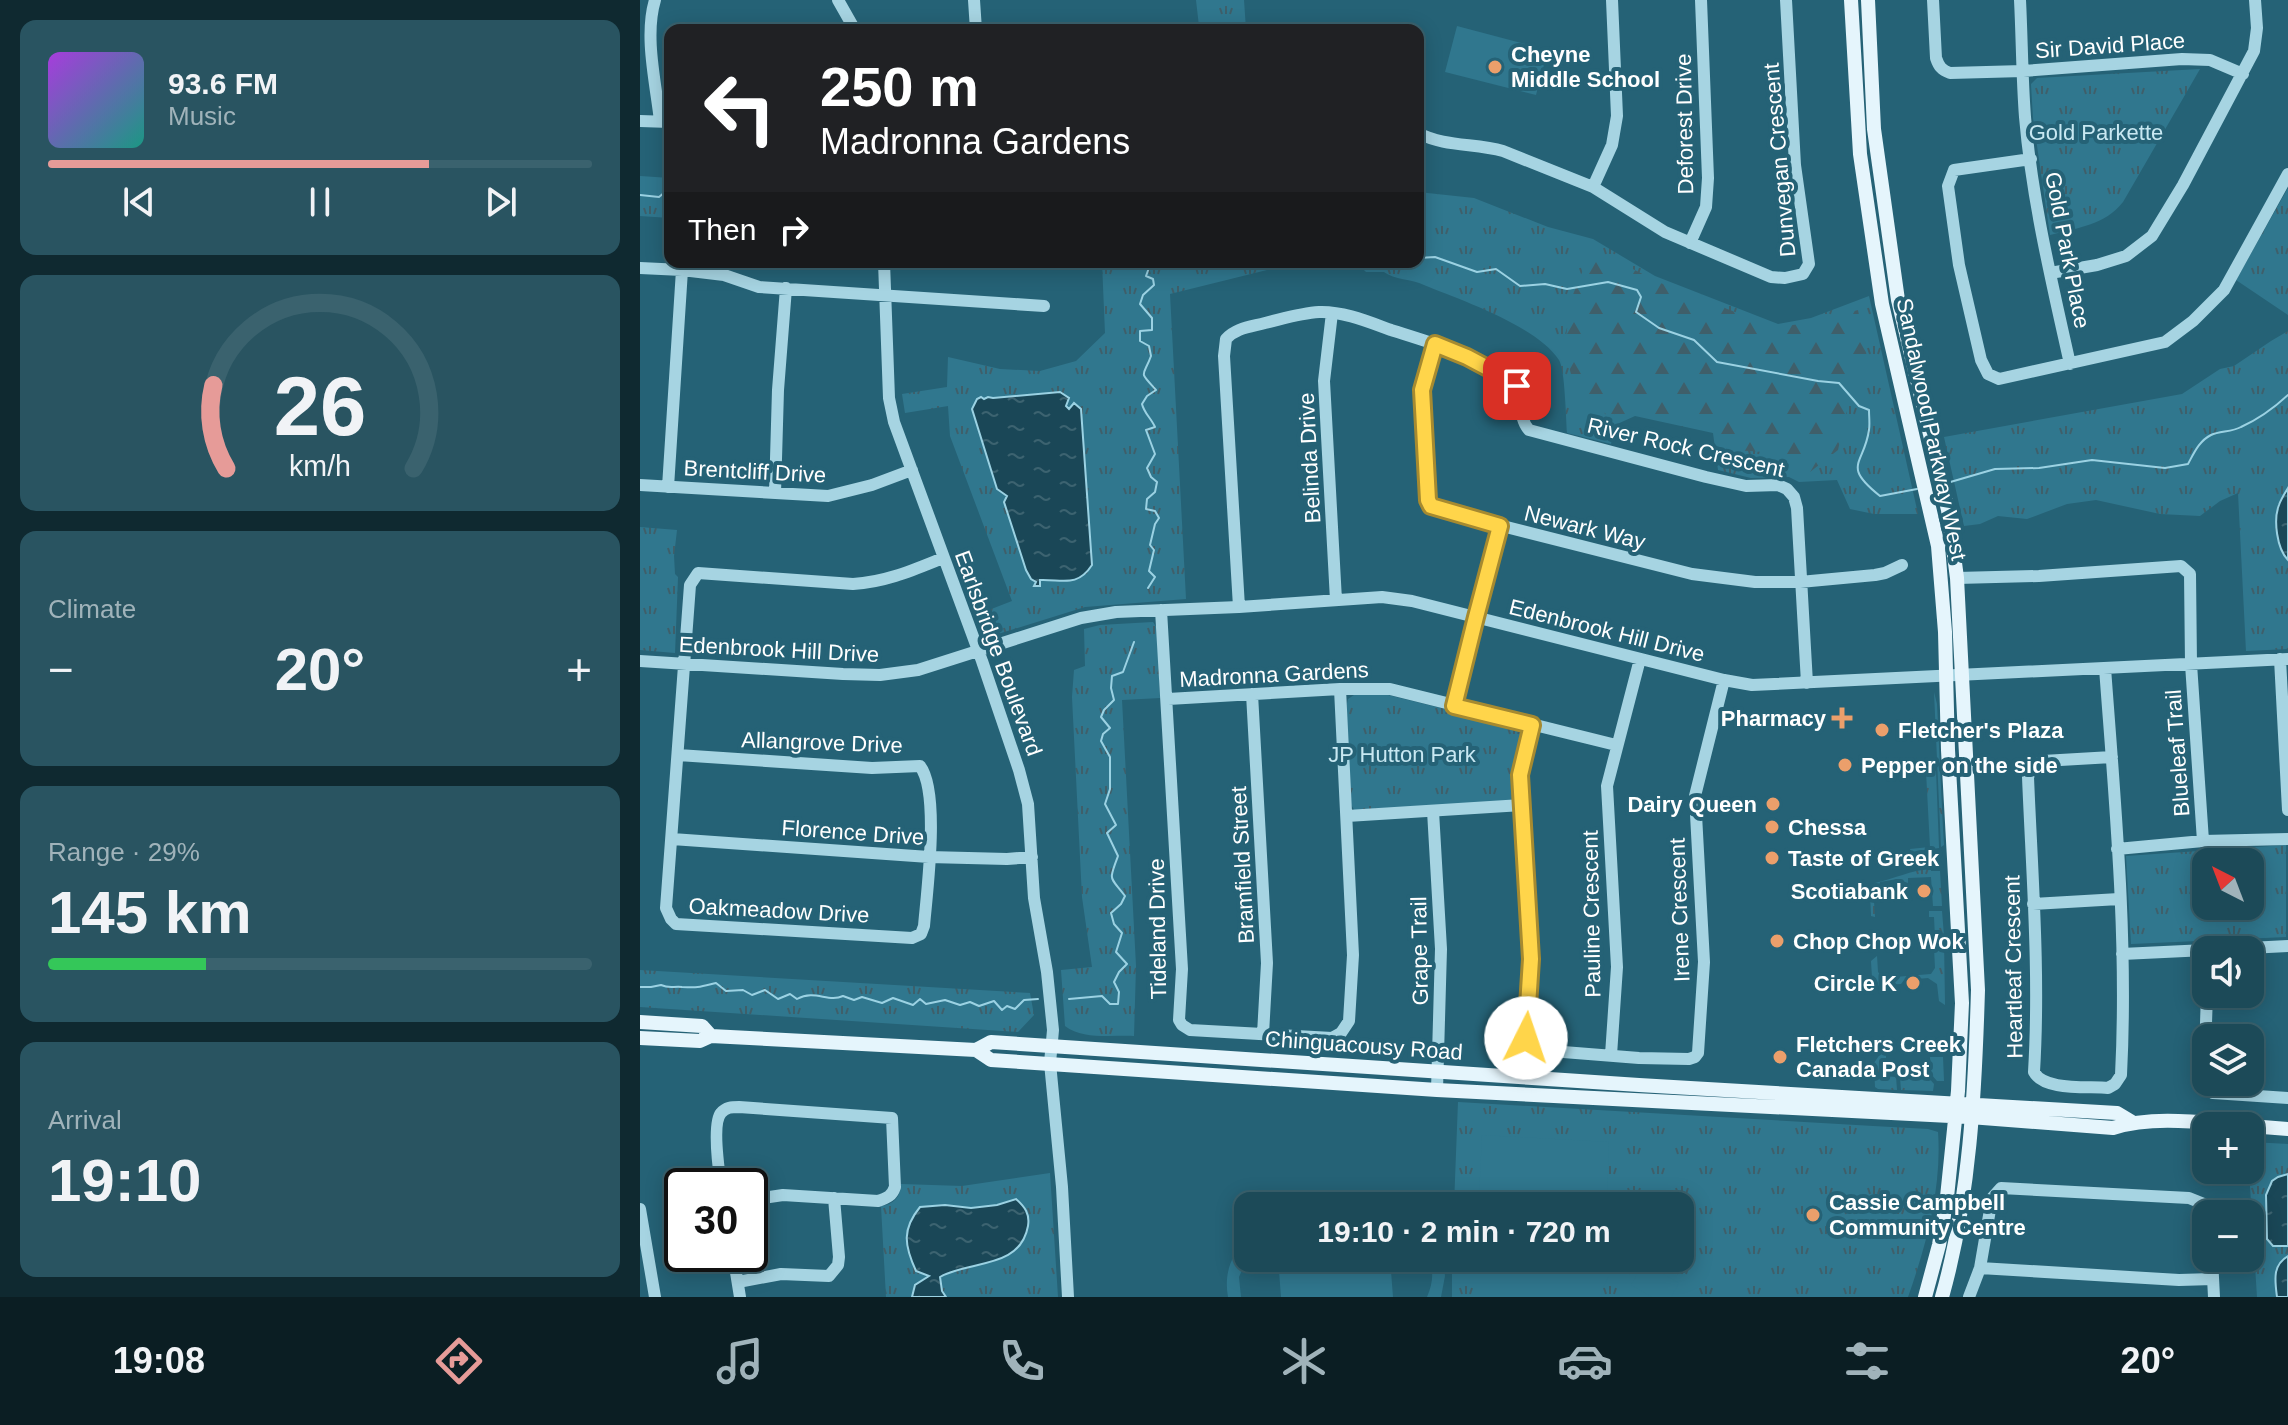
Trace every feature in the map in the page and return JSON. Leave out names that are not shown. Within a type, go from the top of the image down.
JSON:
[{"type":"main road","name":"Sandalwood Parkway West","points":[[1851,0],[1860,154],[1882,304],[1938,546],[1954,675]]},
{"type":"main road","name":"Sandalwood Parkway West","points":[[1868,0],[1874,129],[1898,300],[1948,510],[1957,578],[1948,750],[1962,984],[1964,1110],[1955,1251],[1942,1297]]},
{"type":"main road","name":"Chinguacousy Road","points":[[640,1022],[702,1026],[711,1036]]},
{"type":"main road","name":"Chinguacousy Road","points":[[640,1038],[700,1041],[711,1036],[976,1050],[991,1060],[1437,1090],[1964,1110]]},
{"type":"main road","name":"Chinguacousy Road","points":[[976,1050],[991,1042],[1964,1110],[2113,1128],[2132,1122],[2192,1122]]},
{"type":"main road","name":"Sandalwood Parkway West","points":[[1925,1297],[1939,1245],[1964,1110]]},
{"type":"main road","name":"Chinguacousy Road","points":[[2264,1127],[2288,1129]]},
{"type":"street","points":[[655,0],[650,32],[664,116]]},
{"type":"street","points":[[838,0],[852,24]]},
{"type":"street","points":[[974,0],[976,24]]},
{"type":"street","points":[[1593,187],[1612,145],[1617,116],[1612,0]]},
{"type":"street","name":"Deforest Drive","points":[[1690,243],[1706,207],[1708,178],[1701,0]]},
{"type":"street","name":"Dunvegan Crescent","points":[[1424,136],[1464,146],[1487,146],[1593,187],[1665,232],[1771,277],[1803,274],[1808,269],[1808,250],[1795,165],[1786,0]]},
{"type":"street","name":"Sir David Place","points":[[1933,0],[1936,58],[1938,65],[1950,73],[2023,71],[2182,59],[2210,60],[2243,74]]},
{"type":"street","name":"Gold Park Place","points":[[2020,0],[2025,116],[2050,273],[2070,364]]},
{"type":"street","points":[[2050,273],[2097,265],[2126,256],[2152,236],[2183,185],[2254,51],[2257,28],[2255,0]]},
{"type":"street","points":[[640,121],[664,122]]},
{"type":"street","points":[[2031,159],[1954,170],[1948,186],[1959,265],[1981,360],[1988,374],[1999,379],[2165,342],[2193,321],[2224,290],[2288,174]]},
{"type":"street","points":[[640,268],[724,275],[759,287],[1044,306]]},
{"type":"street","name":"Earlsbridge Boulevard","points":[[884,268],[889,398],[894,422],[978,651],[1028,804],[1034,898],[1053,1030],[1050,1063],[1062,1187],[1068,1297]]},
{"type":"street","points":[[668,487],[682,270]]},
{"type":"street","points":[[775,493],[778,390],[786,288]]},
{"type":"street","name":"River Rock Crescent","points":[[1239,607],[1226,401],[1226,339],[1234,331],[1286,318],[1332,313],[1435,344],[1512,381],[1520,392],[1521,419],[1529,430],[1706,477],[1746,486],[1778,485],[1787,489],[1794,497],[1797,508],[1807,683]]},
{"type":"street","name":"Belinda Drive","points":[[1332,313],[1324,381],[1336,600]]},
{"type":"street","name":"Newark Way","points":[[1435,344],[1422,390],[1428,500],[1435,509],[1692,574],[1755,582],[1800,582],[1875,575],[1902,565]]},
{"type":"street","name":"Brentcliff Drive","points":[[640,485],[828,496],[872,485],[912,470]]},
{"type":"street","points":[[1454,706],[1500,526]]},
{"type":"street","name":"Oakmeadow Drive","points":[[929,857],[924,926],[921,934],[912,938],[676,924],[666,908],[693,577],[698,573],[874,583],[943,558]]},
{"type":"street","name":"Blueleaf Trail","points":[[1957,578],[2181,566],[2190,574],[2191,664],[2203,841]]},
{"type":"street","name":"Edenbrook Hill Drive","points":[[640,661],[880,675],[918,670],[1081,618],[1116,612],[1382,597],[1412,601],[1724,680],[1761,685],[2284,659]]},
{"type":"street","name":"Tideland Drive","points":[[1161,610],[1182,969],[1179,1020],[1190,1030],[1332,1038],[1341,1033],[1349,1021],[1353,955],[1340,689]]},
{"type":"street","name":"Pauline Crescent","points":[[1611,1055],[1617,967],[1607,786],[1640,659]]},
{"type":"street","points":[[2284,659],[2288,810]]},
{"type":"street","name":"Heartleaf Crescent","points":[[2105,668],[2112,757],[2122,954],[2121,1075],[2108,1088],[2049,1084],[2039,1080],[2034,1072],[2038,1014],[2029,771],[2043,761],[2112,757]]},
{"type":"street","name":"Irene Crescent","points":[[1611,1055],[1689,1059],[1698,1053],[1704,962],[1695,796],[1724,680]]},
{"type":"street","name":"Madronna Gardens","points":[[1168,699],[1390,689],[1616,745]]},
{"type":"street","name":"Bramfield Street","points":[[1252,694],[1267,963],[1263,1034]]},
{"type":"street","points":[[1532,725],[1520,775],[1531,959],[1526,1038],[1538,1050],[1611,1055]]},
{"type":"street","name":"Allangrove Drive","points":[[678,755],[872,768],[920,766],[930,793],[929,857]]},
{"type":"street","points":[[1347,816],[1522,805]]},
{"type":"street","name":"Grape Trail","points":[[1433,811],[1441,949],[1437,1090]]},
{"type":"street","name":"Florence Drive","points":[[672,839],[929,857],[1032,857]]},
{"type":"street","points":[[2117,849],[2203,841],[2288,839]]},
{"type":"street","points":[[2033,904],[2119,899]]},
{"type":"street","points":[[2264,947],[2288,946]]},
{"type":"street","points":[[2122,954],[2192,951]]},
{"type":"street","points":[[2207,1008],[2206,1088],[2213,1093],[2288,1098]]},
{"type":"street","points":[[720,1168],[717,1125],[720,1114],[726,1109],[739,1107],[892,1118],[895,1181],[893,1192],[887,1198],[878,1201],[783,1195],[768,1197]]},
{"type":"street","points":[[1969,1297],[1980,1268],[1992,1198],[2001,1188],[2194,1200]]},
{"type":"street","points":[[738,1282],[781,1274],[829,1276],[835,1271],[839,1257],[834,1198]]},
{"type":"street","points":[[640,1209],[645,1272],[655,1297]]},
{"type":"street","points":[[1980,1268],[2179,1280],[2213,1279]]},
{"type":"street","points":[[736,1272],[740,1297]]},
{"type":"street","points":[[2213,1272],[2214,1297]]},
{"type":"green space","points":[[1196,0],[1244,0],[1246,24],[1199,24]]},
{"type":"green space","points":[[1457,26],[1548,50],[1536,95],[1445,72]]},
{"type":"green space","name":"Gold Parkette","points":[[2200,69],[2116,210],[2099,221],[2050,235],[2031,84],[2037,78]]},
{"type":"green space","points":[[640,176],[664,178],[664,218],[640,216]]},
{"type":"green space","points":[[2288,188],[2288,315],[2236,280]]},
{"type":"green space","points":[[1424,193],[1474,198],[1548,227],[1593,239],[1655,276],[1778,324],[1811,318],[1869,296],[1918,514],[1874,514],[1850,509],[1837,480],[1799,482],[1789,477],[1751,478],[1718,470],[1713,433],[1635,416],[1615,425],[1611,444],[1567,433],[1561,365],[1534,336],[1497,315],[1419,283],[1384,272],[1366,272],[1362,268],[1424,268]]},
{"type":"green space","points":[[1592,248],[1658,282],[1780,327],[1858,310],[1870,372],[1852,386],[1838,450],[1810,472],[1780,453],[1733,450],[1696,418],[1606,414],[1576,392],[1564,349],[1572,297]]},
{"type":"green space","points":[[1102,268],[1275,268],[1170,294],[1186,599],[1085,607],[985,638],[976,615],[1012,601],[950,436],[948,406],[905,413],[902,394],[947,387],[948,357],[1000,369],[1040,371],[1076,361],[1105,333]]},
{"type":"green space","points":[[2288,331],[2288,649],[2246,651],[2238,493],[2220,501],[2200,516],[2160,514],[2096,500],[2067,504],[2027,519],[1998,516],[1980,524],[1964,526],[1944,437],[2182,394],[2220,369],[2234,366]]},
{"type":"green space","points":[[640,527],[677,530],[674,556],[678,577],[675,653],[640,650]]},
{"type":"green space","points":[[1153,622],[1157,628],[1160,698],[1122,700],[1136,966],[1134,1036],[1089,1035],[1065,1026],[1061,970],[1092,967],[1082,897],[1072,697],[1074,670],[1085,666],[1084,629]]},
{"type":"green space","points":[[1934,692],[1944,845],[1941,847]]},
{"type":"green space","name":"JP Hutton Park","points":[[1354,695],[1388,695],[1518,727],[1522,738],[1514,771],[1514,795],[1510,802],[1355,811],[1350,803],[1346,708],[1348,699]]},
{"type":"green space","points":[[1926,771],[1936,771],[1939,848],[1911,852],[1910,849],[1930,847]]},
{"type":"green space","points":[[2286,845],[2286,937],[2192,936],[2192,941],[2131,944],[2126,856],[2192,851],[2192,920],[2264,920],[2264,848],[2242,848]]},
{"type":"green space","points":[[1916,871],[1940,871],[1942,906],[1933,906],[1931,877],[1908,878],[1908,883],[1897,879],[1873,886]]},
{"type":"green space","points":[[1873,886],[1875,917],[1871,916],[1870,891]]},
{"type":"green space","points":[[1929,911],[1942,911],[1944,936],[1935,937],[1934,917],[1929,917]]},
{"type":"green space","points":[[1932,941],[1944,941],[1945,1005],[1939,1001],[1937,984],[1928,978],[1879,985],[1873,993],[1871,961],[1877,956],[1878,972],[1883,978],[1931,974],[1935,968]]},
{"type":"green space","points":[[640,970],[1030,993],[1034,1015],[1018,1032],[640,1007]]},
{"type":"green space","points":[[1883,1050],[1886,1051],[1886,1058],[1880,1059],[1881,1076],[1896,1077],[1897,1090],[1875,1087],[1874,1063]]},
{"type":"green space","points":[[1930,1057],[1943,1057],[1944,1081],[1937,1081],[1931,1074]]},
{"type":"green space","points":[[1927,1076],[1934,1084],[1933,1091],[1901,1090],[1900,1077]]},
{"type":"green space","points":[[1458,1102],[1938,1132],[1935,1195],[1908,1297],[1452,1297],[1452,1272],[1694,1272],[1694,1192],[1455,1192]]},
{"type":"green space","points":[[1482,1135],[1609,1142],[1607,1192],[1479,1192]]},
{"type":"green space","points":[[2264,1143],[2288,1144],[2288,1297],[2257,1297],[2255,1272],[2264,1272],[2264,1200],[2251,1200],[2250,1184],[2264,1184]]},
{"type":"green space","points":[[1050,1173],[1058,1297],[886,1297],[881,1206],[896,1200],[901,1184],[962,1186]]},
{"type":"green space","points":[[1234,1258],[1234,1272],[1241,1272],[1241,1297],[1228,1297],[1230,1266]]},
{"type":"green space","points":[[1279,1272],[1391,1272],[1393,1297],[1281,1297]]},
{"type":"green space","points":[[1432,1272],[1445,1272],[1441,1297],[1427,1297]]},
{"type":"green space","points":[[1474,1272],[1611,1272],[1601,1297],[1474,1297]]},
{"type":"green space","points":[[1639,1272],[1660,1272],[1679,1283],[1671,1297],[1652,1297],[1631,1285]]},
{"type":"water","points":[[1060,392],[1069,398],[1066,406],[1069,409],[1074,403],[1081,409],[1092,565],[1075,580],[1040,580],[1040,586],[1034,586],[1036,582],[1026,570],[1004,502],[1007,496],[997,489],[972,409],[981,397]]},
{"type":"water","points":[[2288,488],[2288,560],[2281,549],[2276,526],[2277,511]]},
{"type":"water","points":[[2288,1174],[2288,1246],[2273,1246],[2267,1239],[2266,1195],[2272,1181]]},
{"type":"water","points":[[1016,1199],[1026,1211],[1028,1226],[1015,1250],[992,1262],[940,1277],[946,1297],[912,1297],[915,1285],[929,1276],[916,1271],[907,1245],[910,1223],[920,1207],[945,1205],[971,1208]]},
{"type":"water","points":[[2288,1256],[2288,1297],[2277,1297],[2277,1269]]},
{"type":"waterway","points":[[640,195],[659,197],[664,193]]},
{"type":"waterway","points":[[1424,258],[1435,257],[1477,272],[1496,269],[1520,286],[1545,284],[1567,289],[1608,282],[1637,290],[1641,297],[1636,312],[1659,328],[1694,340],[1717,362],[1839,383],[1859,406],[1869,410],[1869,430],[1858,464],[1861,478],[1880,496],[1917,489]]},
{"type":"waterway","points":[[1148,588],[1155,577],[1149,571],[1154,550],[1150,545],[1159,518],[1155,511],[1146,509],[1147,499],[1155,492],[1157,482],[1147,468],[1155,454],[1146,430],[1155,427],[1142,404],[1156,390],[1144,374],[1151,356],[1149,346],[1140,341],[1140,331],[1152,330],[1152,318],[1140,304],[1143,295],[1154,285],[1153,279],[1146,276],[1149,268]]},
{"type":"waterway","points":[[1947,483],[1995,469],[2039,468],[2092,460],[2165,468],[2188,464],[2207,438],[2248,424],[2288,395]]},
{"type":"waterway","points":[[1069,999],[1102,996],[1110,1004],[1118,1004],[1119,992],[1114,982],[1127,964],[1116,952],[1122,933],[1114,924],[1111,913],[1125,896],[1112,878],[1118,856],[1107,833],[1116,825],[1105,804],[1110,789],[1110,757],[1101,741],[1110,728],[1101,717],[1114,700],[1112,676],[1123,672],[1134,642]]},
{"type":"waterway","points":[[640,987],[696,987],[716,983],[726,991],[743,990],[752,995],[765,990],[778,999],[790,994],[797,999],[810,995],[843,996],[882,1003],[893,998],[913,1005],[920,999],[926,1004],[945,1000],[979,1006],[994,1001],[1002,1010],[1007,1006],[1015,1009],[1024,1000],[1038,999]]},
{"type":"place","name":"Cheyne Middle School","points":[[1495,67]]},
{"type":"place","name":"Pharmacy","points":[[1842,718]]},
{"type":"place","name":"Fletcher's Plaza","points":[[1882,730]]},
{"type":"place","name":"Pepper on the side","points":[[1845,765]]},
{"type":"place","name":"Dairy Queen","points":[[1773,804]]},
{"type":"place","name":"Chessa","points":[[1772,827]]},
{"type":"place","name":"Taste of Greek","points":[[1772,858]]},
{"type":"place","name":"Scotiabank","points":[[1924,891]]},
{"type":"place","name":"Chop Chop Wok","points":[[1777,941]]},
{"type":"place","name":"Circle K","points":[[1913,983]]},
{"type":"place","name":"Fletchers Creek Canada Post","points":[[1780,1057]]},
{"type":"place","name":"Cassie Campbell Community Centre","points":[[1813,1215]]},
{"type":"route","points":[[1517,386],[1467,357],[1435,344],[1422,390],[1428,500],[1431,506],[1500,526],[1454,706],[1532,725],[1520,775],[1531,959],[1526,1038]]}]
